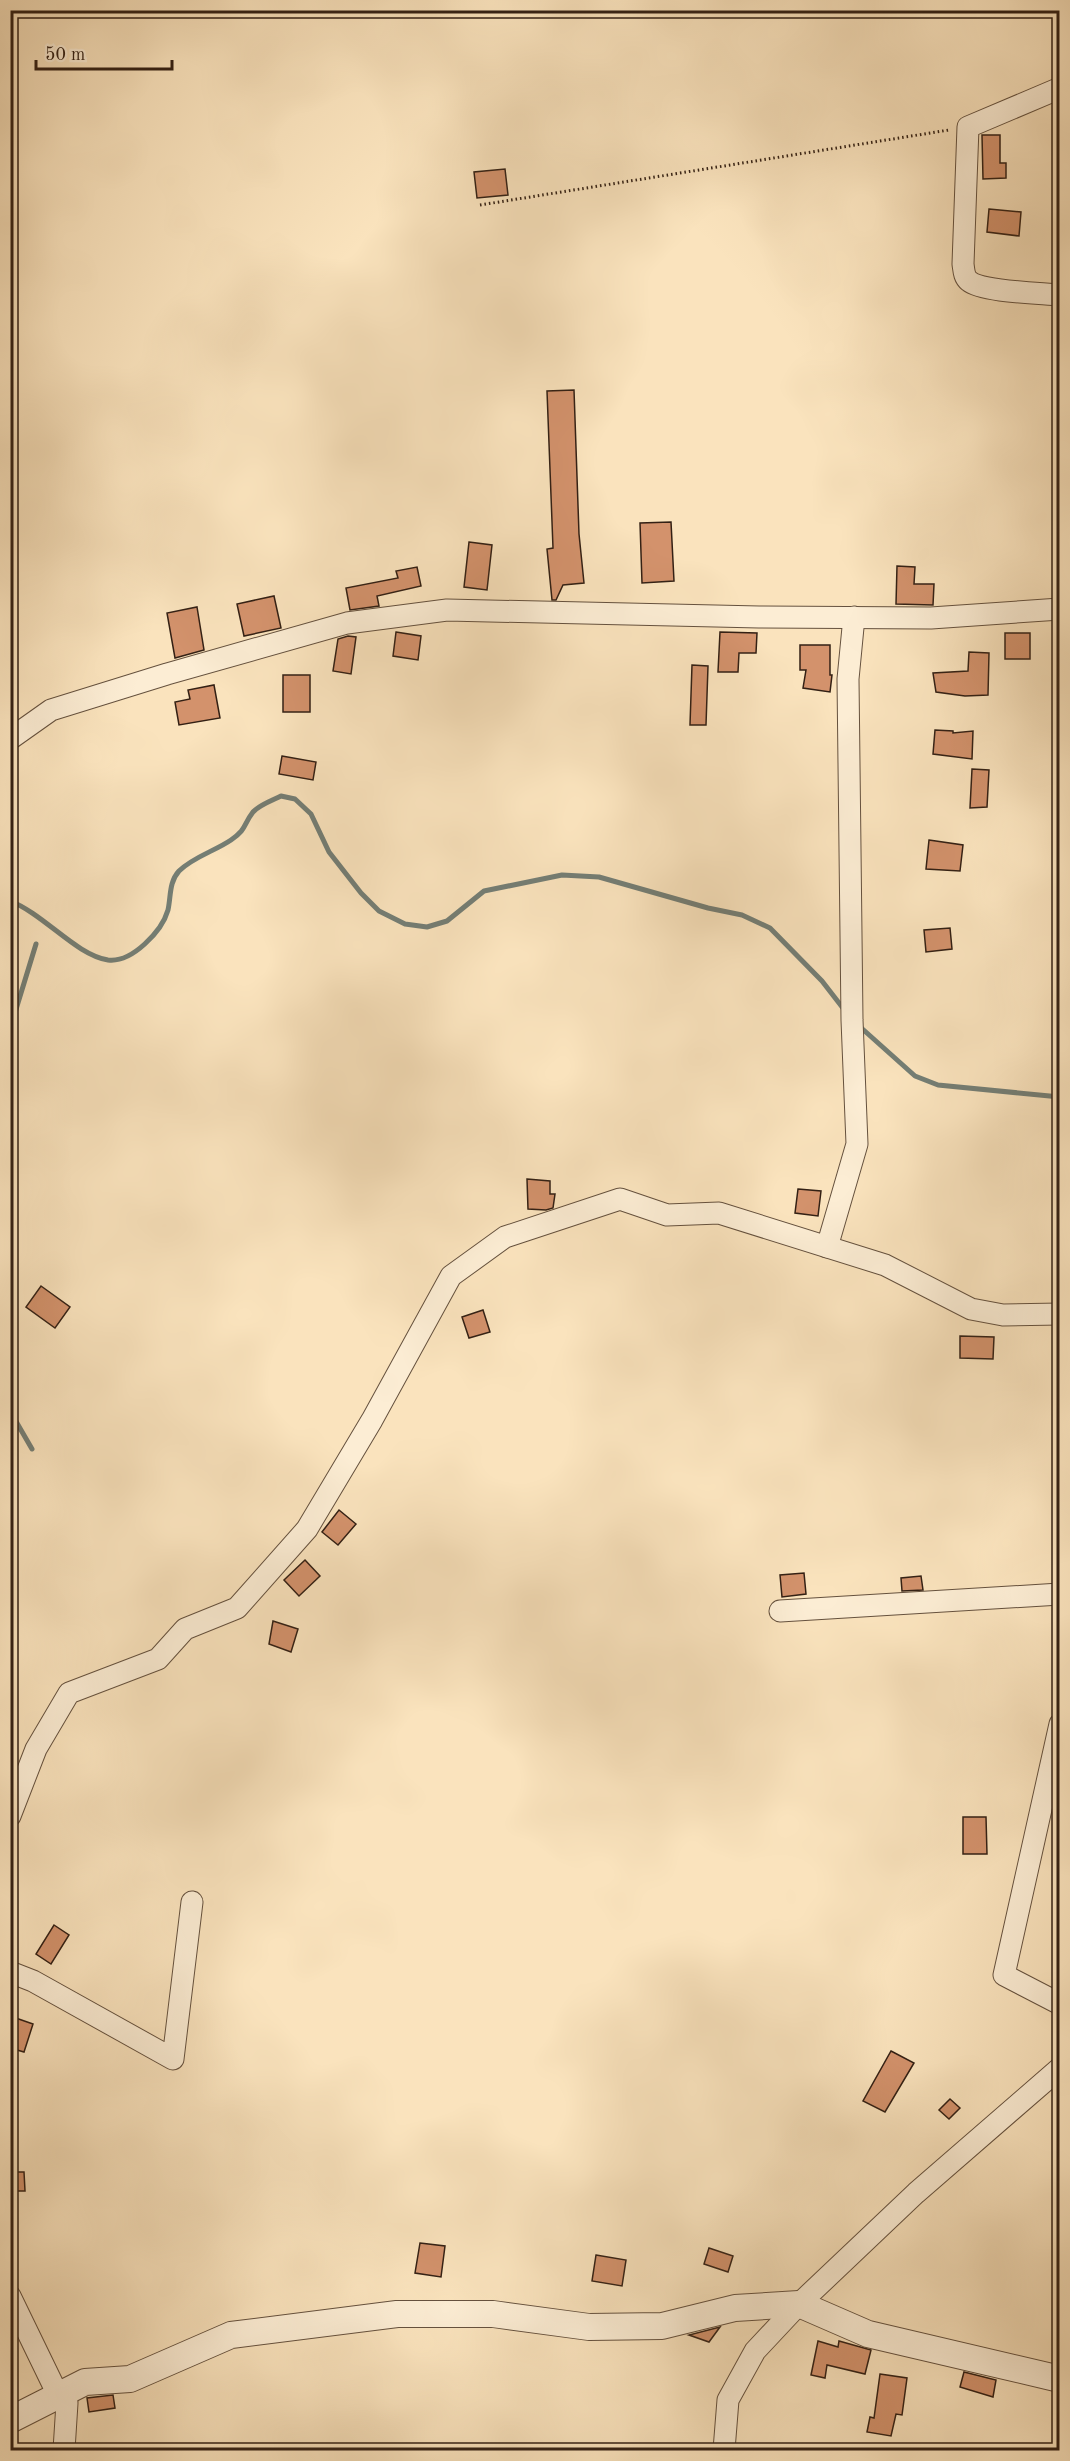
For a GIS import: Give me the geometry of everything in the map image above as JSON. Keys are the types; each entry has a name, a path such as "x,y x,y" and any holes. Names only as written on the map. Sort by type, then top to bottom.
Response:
{"street":[{"path":"1059,88 968,127 963,264 964,276 983,287 1059,295"},
{"path":"10,739 51,710 166,674 347,623 447,610 931,618 1059,609"},
{"path":"827,1247 857,1144 852,1020 848,691 854,617"},
{"path":"10,1816 36,1749 69,1693 158,1659 185,1629 237,1608 307,1529 372,1420 451,1276 505,1237 620,1199 667,1215 719,1213 885,1265 971,1309 1003,1315 1059,1314"},
{"path":"780,1611 1059,1594"},
{"path":"1059,1724 1004,1976 1059,2004"},
{"path":"10,1972 33,1982 173,2059 192,1902"},
{"path":"724,2451 728,2400 755,2351 799,2304 916,2193 1059,2068"},
{"path":"10,2296 58,2395 67,2403 64,2451"},
{"path":"10,2420 85,2382 130,2379 231,2335 397,2314 493,2314 589,2327 662,2326 735,2308 799,2304 868,2334 1059,2379"}],"path":[{"path":"480,205 968,127"}],"building":[{"path":"982,135 1000,135 1000,163 1006,163 1006,178 983,179"},
{"path":"505,169 508,195 477,198 474,172"},
{"path":"989,209 1021,212 1019,236 987,232"},
{"path":"574,390 579,534 584,583 563,585 556,600 552,600 547,549 553,548 547,391"},
{"path":"671,522 674,581 642,583 640,523"},
{"path":"469,542 492,545 487,590 464,587"},
{"path":"897,566 915,567 914,584 934,584 933,605 896,604"},
{"path":"417,567 421,586 377,596 379,606 350,610 346,588 398,578 396,571"},
{"path":"274,596 281,628 244,636 237,604"},
{"path":"197,607 204,650 175,658 167,613"},
{"path":"396,632 421,636 418,660 393,656"},
{"path":"720,632 757,633 756,653 739,653 738,672 718,672"},
{"path":"1005,633 1030,633 1030,659 1005,659"},
{"path":"348,636 356,637 351,674 333,671 338,639"},
{"path":"800,645 830,645 830,675 832,675 830,692 803,688 806,670 800,670"},
{"path":"969,652 989,653 988,695 965,696 936,692 933,673 968,671"},
{"path":"692,665 708,666 706,725 690,725"},
{"path":"283,675 310,675 310,712 283,712"},
{"path":"214,685 220,718 179,725 175,702 190,699 188,690"},
{"path":"935,730 953,731 953,733 973,731 972,759 933,754"},
{"path":"282,756 316,762 313,780 279,774"},
{"path":"972,769 989,770 987,807 970,808"},
{"path":"929,840 963,845 960,871 926,869"},
{"path":"950,928 952,949 926,952 924,930"},
{"path":"527,1179 550,1181 550,1194 555,1194 553,1208 528,1209"},
{"path":"798,1189 821,1191 818,1216 795,1213"},
{"path":"41,1286 70,1307 55,1328 26,1307"},
{"path":"483,1310 490,1332 469,1338 462,1317"},
{"path":"960,1336 994,1337 993,1359 960,1358"},
{"path":"339,1510 356,1524 338,1545 322,1532"},
{"path":"305,1560 320,1576 299,1596 284,1580"},
{"path":"804,1573 806,1594 782,1597 780,1575"},
{"path":"921,1576 923,1590 902,1591 901,1578"},
{"path":"273,1621 298,1629 291,1652 269,1644"},
{"path":"963,1817 986,1817 987,1854 963,1854"},
{"path":"54,1925 69,1935 51,1964 36,1954"},
{"path":"10,2016 33,2024 24,2052 10,2048"},
{"path":"891,2051 914,2063 885,2112 863,2101"},
{"path":"950,2099 960,2108 949,2119 939,2110"},
{"path":"10,2172 24,2172 25,2191 10,2191"},
{"path":"420,2243 445,2246 441,2277 415,2273"},
{"path":"709,2248 733,2256 728,2272 704,2264"},
{"path":"596,2255 626,2260 622,2286 592,2281"},
{"path":"720,2327 709,2342 689,2335"},
{"path":"818,2341 838,2347 839,2341 871,2350 865,2374 827,2365 825,2378 811,2375"},
{"path":"964,2372 996,2380 993,2397 960,2387"},
{"path":"880,2374 907,2378 902,2415 896,2414 891,2436 867,2432 870,2417 874,2418"},
{"path":"113,2395 115,2408 89,2412 87,2398"}],"waterway":[{"path":"10,901 35,915 84,951 96,957 117,960 136,951 153,936 165,918 172,884 179,871 231,840 242,830 256,809 281,796 295,799 311,814 329,852 361,893 379,911 405,924 427,927 447,921 484,891 562,875 599,877 708,908 742,915 770,928 822,981 846,1012"},
{"path":"10,1029 36,944"},
{"path":"858,1025 915,1076 938,1085 1060,1097"},
{"path":"10,1411 32,1449"}]}
